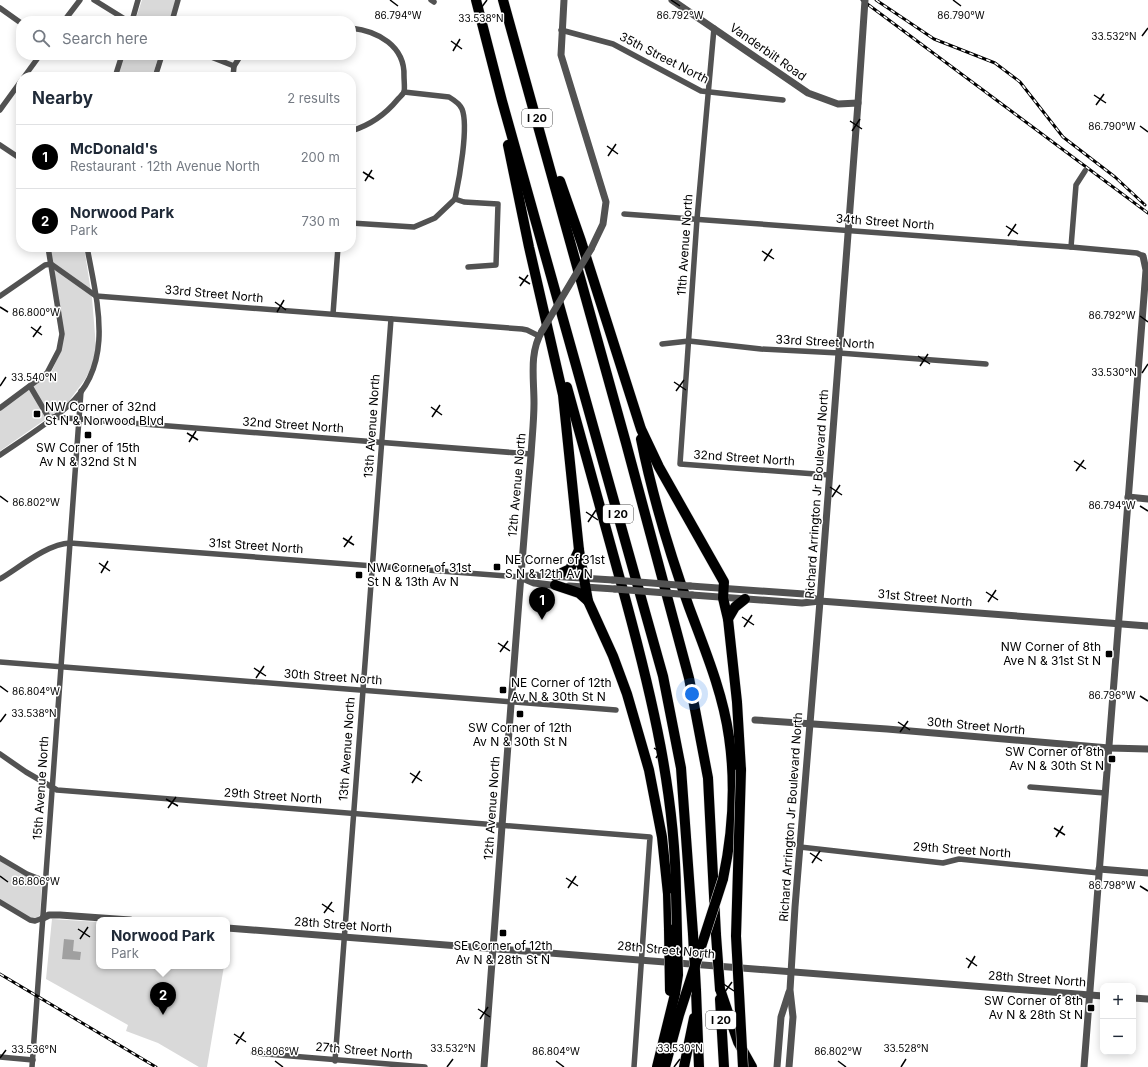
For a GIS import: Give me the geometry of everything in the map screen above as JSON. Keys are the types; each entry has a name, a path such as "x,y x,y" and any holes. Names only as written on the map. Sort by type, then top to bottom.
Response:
{"highway":[{"name":"I 20","path":"476,0 502,101 663,676 681,768 693,934 699,1064"},
{"name":"I 20","path":"503,0 532,100 689,678 708,778 724,1067"},
{"path":"532,100 581,241 648,446 724,582 723,598 728,618 739,720 741,770 736,936 743,1067"},
{"path":"502,101 508,144 563,394 579,550 588,601 627,694 647,764 662,837 668,901 671,1067"},
{"path":"532,258 651,696 666,773 676,865 678,975 675,994 657,1067"},
{"path":"636,413 648,474 679,576 720,694 729,736 733,785 728,852 723,879 665,1067"},
{"path":"579,550 570,569 555,581 588,601"},
{"path":"728,618 735,607 745,599"},
{"path":"720,989 738,1042 752,1067"},
{"path":"685,1064 691,1027 697,1008"}],"street":[{"path":"68,16 80,0"},
{"path":"94,0 120,16"},
{"path":"133,16 138,0"},
{"path":"173,16 178,0"},
{"name":"12th Avenue North","path":"484,1067 520,577 531,454 534,410 533,359 541,334 591,249 605,219 606,202 564,70 561,55 561,30 564,0"},
{"name":"Vanderbilt Road","path":"672,0 808,93 838,104 858,103"},
{"name":"Richard Arrington Jr Boulevard North","path":"789,1067 793,1017 790,990 791,971 866,0"},
{"path":"0,8 16,19"},
{"name":"11th Avenue North","path":"680,464 697,219 714,28"},
{"path":"356,29 382,36 396,48 404,63 404,92 388,111 378,120 356,129"},
{"name":"35th Street North","path":"561,30 612,44 701,92 783,100"},
{"path":"28,72 36,60"},
{"path":"117,72 120,60"},
{"path":"157,72 160,60"},
{"path":"219,60 234,66"},
{"path":"233,72 234,66 238,60"},
{"path":"0,110 16,88"},
{"path":"356,224 414,227 436,218 455,199 463,144 464,120 462,109 455,100 449,97 404,92"},
{"path":"0,145 16,156"},
{"path":"1070,247 1076,185 1085,171"},
{"path":"455,199 464,202 498,204 496,265 468,267"},
{"name":"34th Street North","path":"624,214 1070,247 1137,253 1143,256"},
{"path":"0,408 47,373 59,350 62,334 49,252"},
{"path":"0,456 67,407 87,382 98,356 100,330 96,296 88,252"},
{"path":"332,314 338,252"},
{"path":"1084,1067 1146,270 1143,256"},
{"path":"0,296 45,265 51,264 96,296"},
{"name":"33rd Street North","path":"96,296 522,329 541,334"},
{"name":"13th Avenue North","path":"335,1061 391,319"},
{"name":"33rd Street North","path":"662,344 689,341 761,349 986,364"},
{"path":"30,386 51,418"},
{"name":"15th Avenue North","path":"32,1067 81,391"},
{"name":"32nd Street North","path":"51,418 531,454"},
{"name":"32nd Street North","path":"680,464 829,475"},
{"path":"1128,497 1148,499"},
{"name":"31st Street North","path":"0,579 49,549 61,544 70,543 520,577 534,583 555,581 585,583 615,589 723,598 802,603 820,601 1148,626"},
{"name":"31st Street North","path":"585,583 612,580 724,587 804,594 820,601"},
{"name":"30th Street North","path":"0,662 616,710"},
{"name":"30th Street North","path":"755,720 1109,748 1148,749"},
{"name":"29th Street North","path":"0,754 58,790 502,824 650,837 642,959"},
{"path":"1030,787 1105,793"},
{"name":"29th Street North","path":"800,847 943,863 959,860 1099,871"},
{"path":"0,858 27,874 45,881"},
{"path":"1099,871 1148,873"},
{"path":"0,902 30,920 35,921 50,915 96,918"},
{"name":"28th Street North","path":"230,928 1100,996"},
{"path":"634,1067 642,959"},
{"name":"Richard Arrington Jr Boulevard North","path":"777,1067 781,1017 790,990"},
{"path":"1136,998 1148,999"},
{"name":"27th Street North","path":"253,1053 335,1061 425,1067"},
{"path":"0,1057 32,1060"}],"shaded area":[{"path":"142,0 176,0 171,16 137,16"},
{"path":"122,60 157,60 154,72 119,72"},
{"path":"50,252 85,252 92,298 96,347 93,363 86,378 66,405 0,451 0,410 51,373 61,350"},
{"path":"0,860 42,883 40,915 35,921 0,902"},
{"path":"52,919 96,922 96,969 223,969 207,1067 199,1067 158,1043 126,1031 128,1025 46,979"},
{"path":"64,939 74,940 73,951 81,952 80,960 62,959"}],"railway":[{"path":"862,0 1148,213"},
{"path":"876,0 934,39 995,63 1020,82 1063,137 1115,177 1145,205"},
{"path":"0,974 156,1067"}],"place":[{"name":"NW Corner of 32nd St N & Norwood Blvd","path":"37,414"},
{"name":"SW Corner of 15th Av N & 32nd St N","path":"88,435"},
{"name":"NE Corner of 31st S N & 12th Av N","path":"497,567"},
{"name":"NW Corner of 31st St N & 13th Av N","path":"359,575"},
{"name":"McDonald's","path":"542,620"},
{"name":"NW Corner of 8th Ave N & 31st St N","path":"1109,654"},
{"name":"NE Corner of 12th Av N & 30th St N","path":"503,690"},
{"name":"SW Corner of 12th Av N & 30th St N","path":"520,714"},
{"name":"SW Corner of 8th Av N & 30th St N","path":"1112,759"},
{"name":"SE Corner of 12th Av N & 28th St N","path":"503,933"},
{"name":"SW Corner of 8th Av N & 28th St N","path":"1091,1008"},
{"name":"Norwood Park","path":"163,1015"}]}
